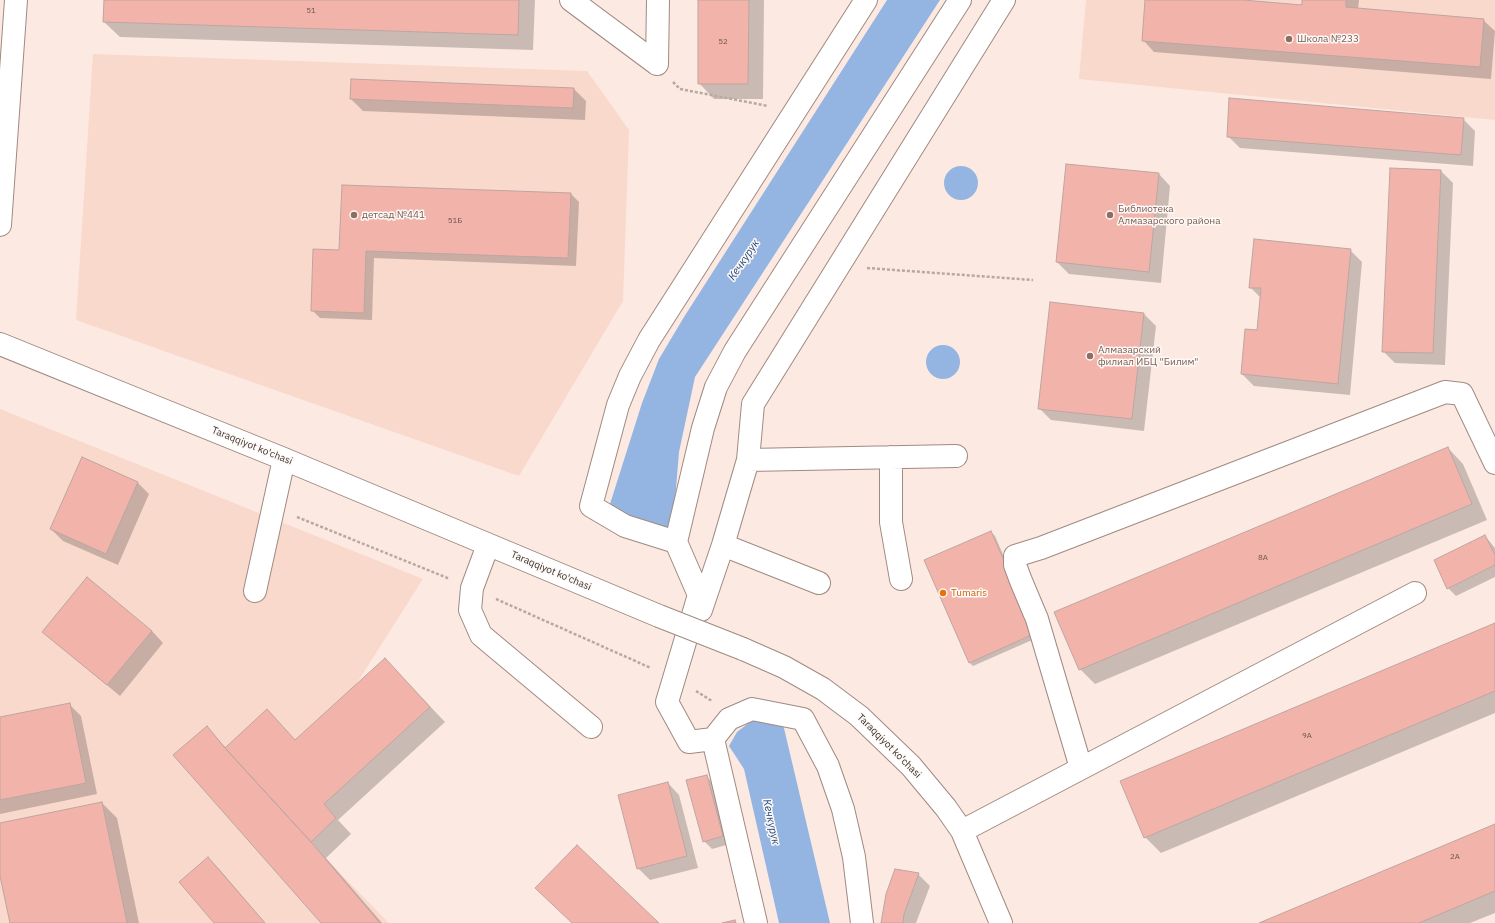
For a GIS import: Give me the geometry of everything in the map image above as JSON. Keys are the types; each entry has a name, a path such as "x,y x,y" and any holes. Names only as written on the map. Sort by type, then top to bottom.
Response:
{"street":[{"path":"0,225 16,0"},
{"path":"571,0 657,64"},
{"path":"657,64 658,0"},
{"path":"676,542 625,526 592,506 618,405 630,376 649,340 793,111 866,0"},
{"path":"862,923 854,857 843,808 828,766 803,719 752,709 729,719 713,739 689,742 667,702 699,596 676,542 703,428 719,381 735,351 960,0"},
{"path":"694,629 723,545 748,460 753,404 1004,0"},
{"name":"Taraqqiyot ko'chasi","path":"0,344 284,459 659,616 743,649 784,668 823,689 858,716 910,766 946,808 962,831 1001,923"},
{"path":"1081,768 1037,619 1015,564 1015,556 1041,548 1445,392 1462,394 1495,463"},
{"path":"748,460 956,456"},
{"path":"891,457 891,522 901,579"},
{"path":"255,591 272,507 284,459"},
{"path":"488,545 472,588 470,610 481,635 591,727"},
{"path":"723,545 819,583"},
{"path":"962,831 1415,593"},
{"path":"713,739 756,923"}],"path":[{"path":"657,64 680,89 793,111"},
{"path":"839,266 1033,280"},
{"path":"272,507 472,588 674,678 737,716"}],"shaded area":[{"name":"Школа №233","path":"1086,0 1495,0 1495,120 1079,79"},
{"name":"детсад №441","path":"93,54 587,71 629,130 623,301 519,476 76,320"},
{"path":"0,409 423,579 277,809 389,923 0,923"}],"water":[{"name":"Кечкурук","path":"887,0 940,0 695,377 679,452 673,525 652,536 610,504 642,403 659,359 684,317"},
{"path":"958,166 964,166 968,167 975,173 978,183 977,190 971,197 964,200 958,200 954,199 947,193 944,186 944,180 945,176 951,169"},
{"path":"940,345 946,345 950,346 957,352 960,362 959,369 953,376 946,379 940,379 936,378 929,372 926,365 926,359 927,355 933,348"},
{"name":"Кечкурук","path":"762,717 783,724 830,923 779,923 744,769 729,746 737,732 750,722"}],"building":[{"path":"104,0 519,0 518,35 103,22"},
{"path":"698,0 749,0 748,84 698,84"},
{"path":"1145,0 1243,0 1302,5 1302,0 1346,0 1346,7 1484,19 1480,67 1142,41"},
{"path":"351,79 574,88 573,108 350,99"},
{"path":"1229,98 1464,118 1461,155 1227,137"},
{"path":"1066,164 1159,173 1149,272 1056,262"},
{"path":"1390,168 1441,170 1433,353 1382,352"},
{"path":"342,185 571,193 568,258 366,251 364,313 311,311 313,249 339,250"},
{"path":"1254,239 1351,249 1338,384 1241,374 1245,329 1257,330 1261,288 1249,288"},
{"path":"1050,302 1144,313 1132,419 1038,409"},
{"path":"1448,447 1472,504 1079,670 1054,612"},
{"path":"82,457 138,482 106,554 50,529"},
{"path":"991,531 1036,633 969,663 924,560"},
{"path":"1485,535 1495,555 1495,565 1447,589 1434,560"},
{"path":"87,577 152,631 107,685 42,632"},
{"path":"1495,623 1495,691 1144,838 1120,781"},
{"path":"385,658 430,707 324,804 336,818 311,842 225,748 267,709 295,740"},
{"path":"70,703 86,783 0,800 0,717"},
{"path":"207,726 225,748 311,842 380,923 321,923 173,755"},
{"path":"707,775 723,836 703,842 686,780"},
{"path":"668,782 687,856 637,869 618,795"},
{"path":"102,802 127,923 10,923 0,876 0,823"},
{"path":"1495,824 1495,891 1419,923 1259,923"},
{"path":"577,845 659,923 572,923 535,888"},
{"path":"208,857 265,923 214,923 179,882"},
{"path":"895,869 919,873 904,914 903,923 881,923 886,894"},
{"path":"735,920 736,923 722,923"}],"place":[{"name":"Школа №233","path":"1289,39"},
{"name":"детсад №441","path":"354,215"},
{"name":"Библиотека Алмазарского района","path":"1110,215"},
{"name":"Алмазарский филиал ИБЦ \"Билим\"","path":"1090,356"},
{"name":"Tumaris","path":"943,593"}]}
